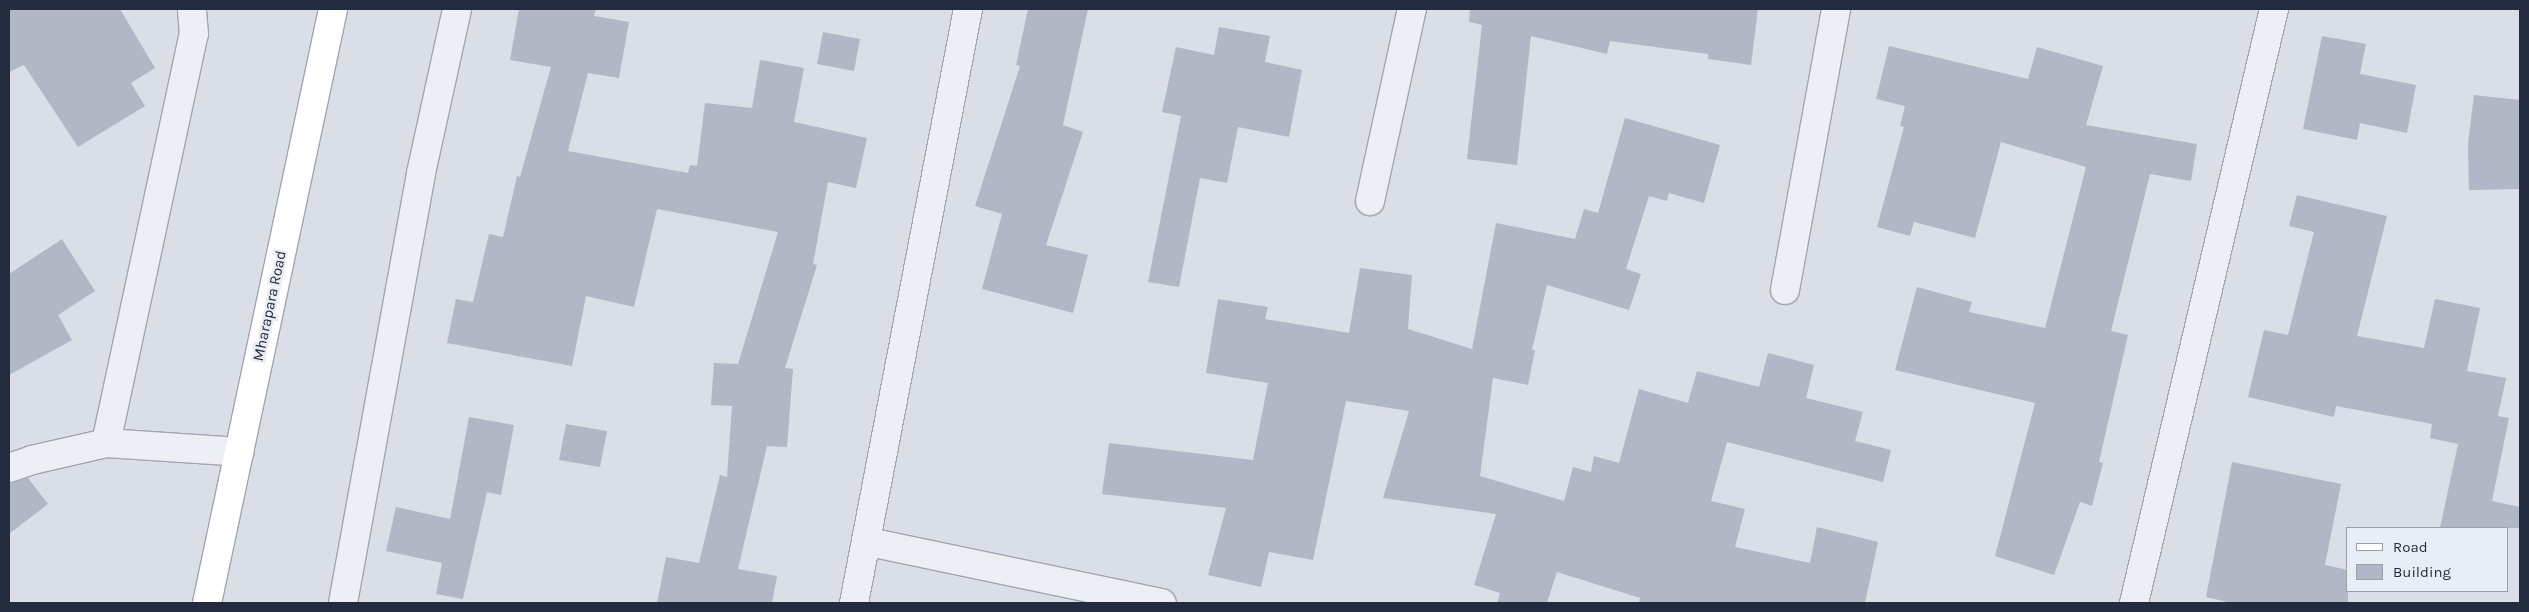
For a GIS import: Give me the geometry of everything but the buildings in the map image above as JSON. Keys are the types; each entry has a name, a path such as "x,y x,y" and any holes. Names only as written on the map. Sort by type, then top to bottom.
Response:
{"main road":[{"name":"Mharapara Road","path":"207,603 333,9"}],"street":[{"path":"106,443 194,34 192,9"},
{"path":"343,603 421,173 457,9"},
{"path":"854,603 869,542 968,9"},
{"path":"1370,201 1412,9"},
{"path":"1785,290 1836,9"},
{"path":"2134,603 2274,9"},
{"path":"9,468 32,460 106,443 240,452"},
{"path":"869,542 1162,603"}]}
